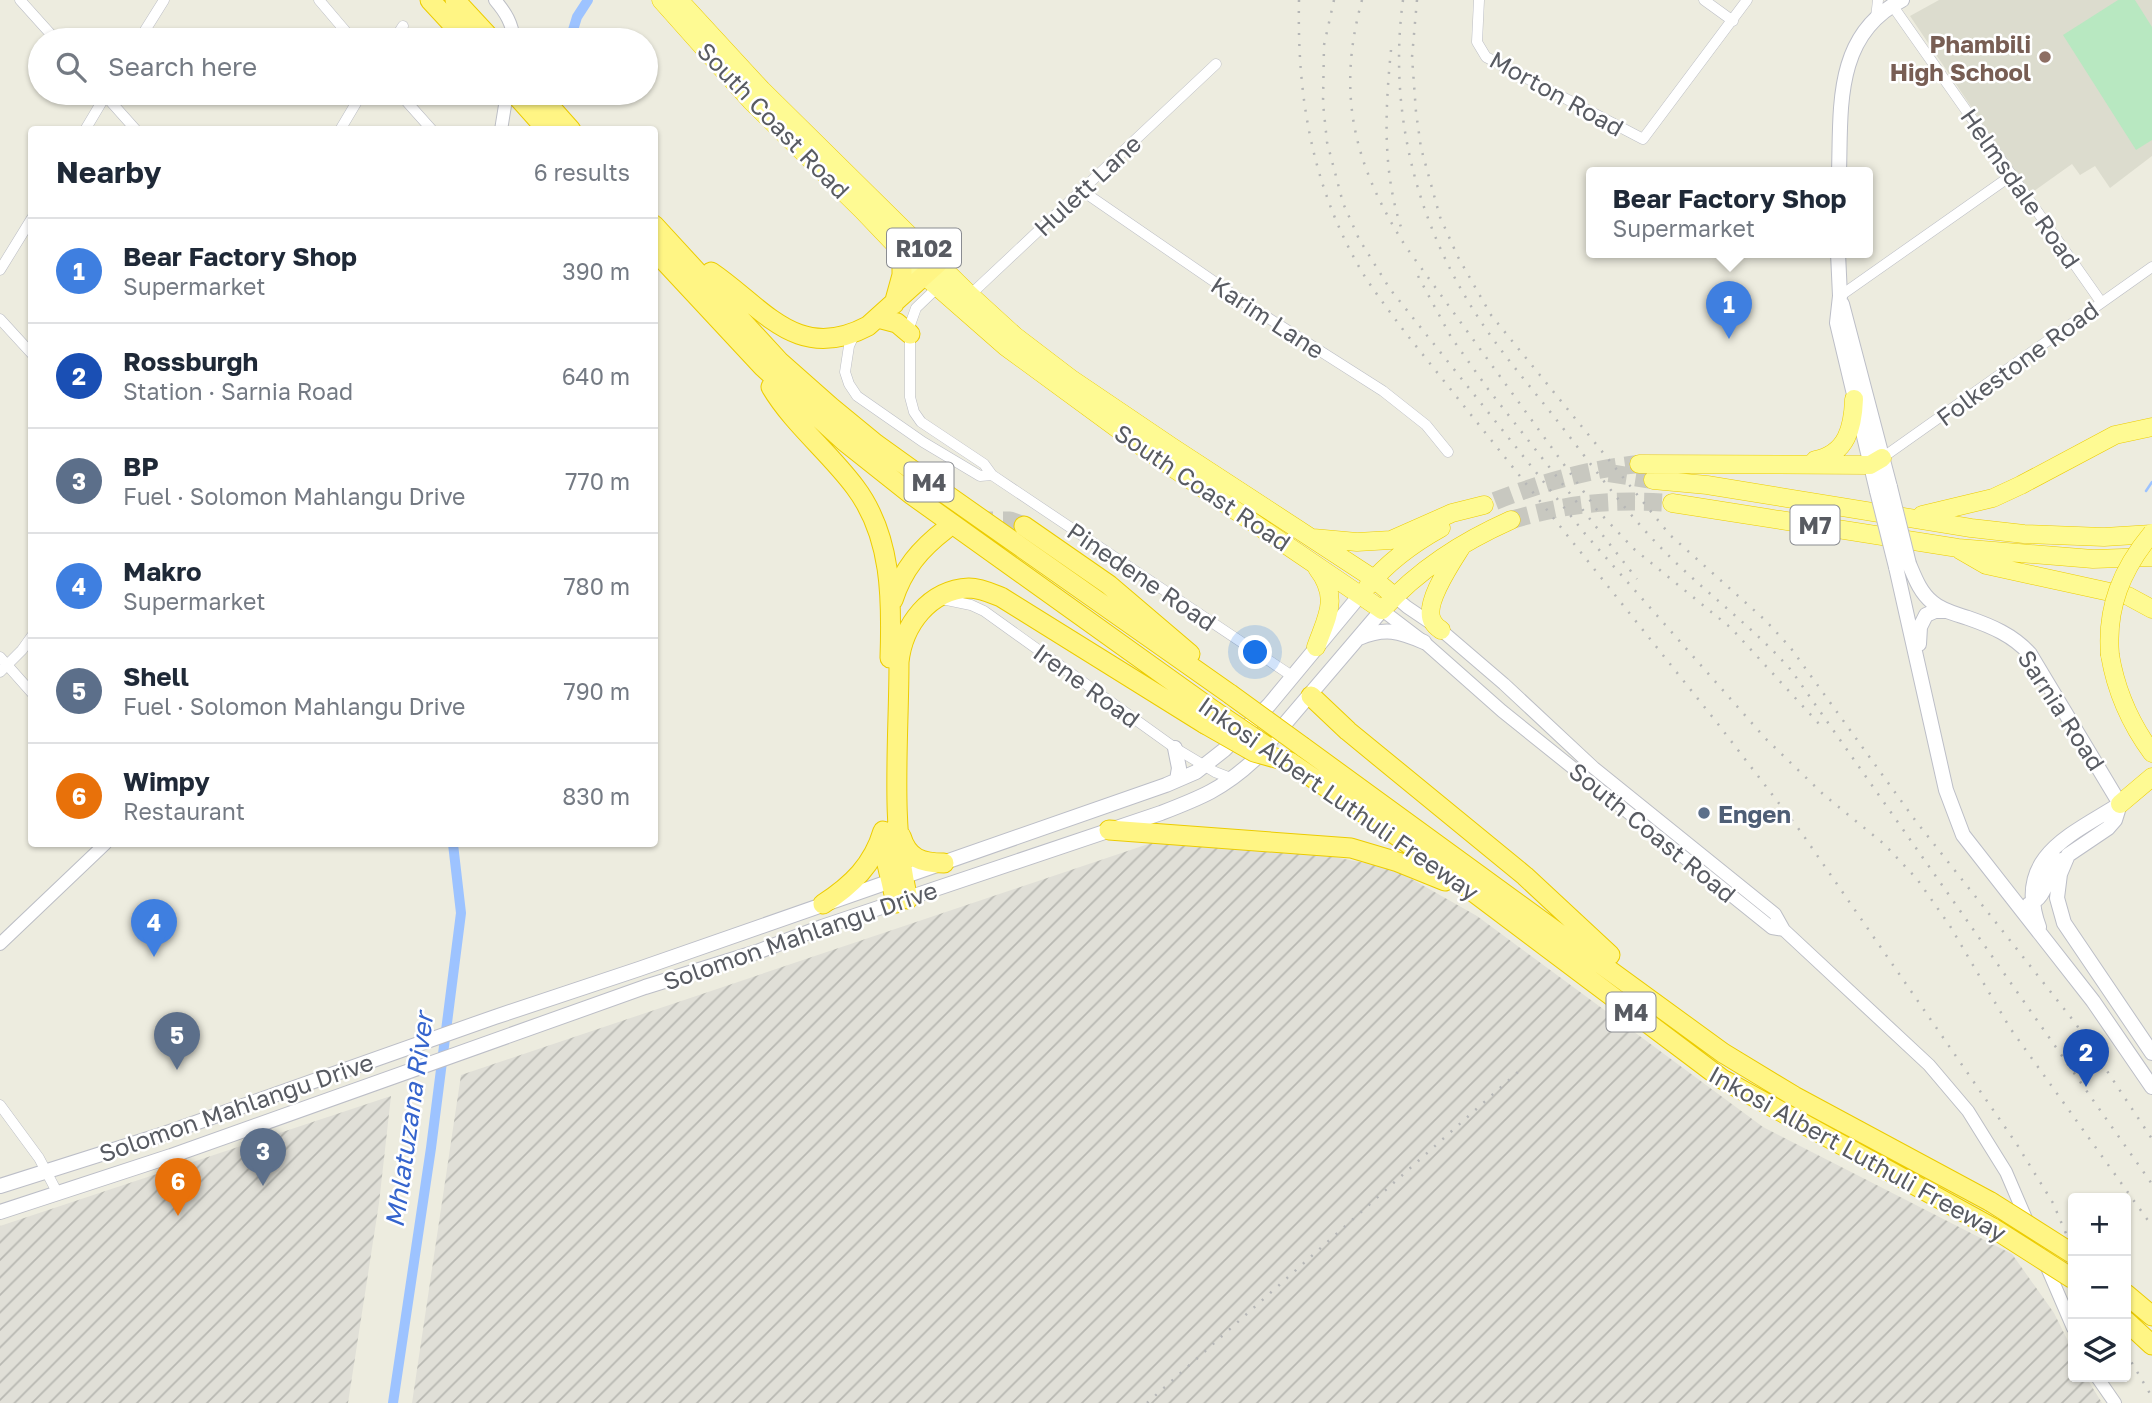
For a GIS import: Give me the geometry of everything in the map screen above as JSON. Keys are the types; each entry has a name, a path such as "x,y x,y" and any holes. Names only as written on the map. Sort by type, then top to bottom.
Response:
{"highway":[{"path":"430,0 467,28"},
{"path":"456,0 470,28"},
{"name":"South Coast Road","path":"661,0 762,90 850,186 938,275 1011,342 1304,556 1361,594 1388,603"},
{"name":"South Coast Road","path":"679,0 693,27"},
{"path":"525,105 543,126"},
{"path":"548,105 567,126"},
{"name":"South Coast Road","path":"868,204 902,250 938,275"},
{"path":"663,245 720,278 774,323 810,338 828,339 855,333 938,275"},
{"name":"Inkosi Albert Luthuli Freeway","path":"663,245 763,366 834,433 912,495 1210,717 1290,762 1478,895 1736,1088 1993,1228 2068,1276"},
{"name":"Inkosi Albert Luthuli Freeway","path":"663,245 779,360 876,444 1086,595 1208,678 1723,1053 1767,1081 1992,1202 2068,1251"},
{"path":"894,304 902,275 902,250"},
{"path":"878,318 897,323 910,334"},
{"path":"763,366 767,380 776,394 866,503 881,540 889,578 891,605 887,864 896,878"},
{"path":"1787,463 1819,460 1832,455 1848,436 1852,425 1854,399"},
{"path":"1915,517 1993,498 2115,435 2152,427"},
{"name":"South Coast Road","path":"1152,444 1310,537 1374,579 1388,603"},
{"path":"1639,464 1876,462"},
{"name":"M7","path":"1653,480 1707,485 1971,528 2024,534 2104,537 2152,533"},
{"name":"Solomon Mahlangu Drive","path":"1310,537 1357,542 1391,540 1452,513 1489,503 1410,547 1361,594"},
{"name":"M7","path":"1672,503 1958,548 2093,559 2152,557"},
{"name":"Solomon Mahlangu Drive","path":"1388,603 1443,555 1511,520"},
{"path":"1024,526 1109,586 1187,649 1208,678"},
{"path":"891,605 897,587 912,560 946,529"},
{"path":"2147,746 2117,687 2110,654 2109,630 2115,594 2129,564 2152,533"},
{"path":"1441,630 1432,622 1430,609 1441,581 1463,543"},
{"path":"1958,548 1986,565 2128,596 2152,609"},
{"path":"1304,556 1318,569 1330,589 1328,613 1315,647"},
{"path":"2084,587 2135,612 2152,624"},
{"path":"902,901 896,878 901,645 913,620 938,598 971,588 1001,597 1210,717"},
{"path":"1311,696 1348,731 1525,876 1676,1019"},
{"path":"2120,804 2152,777"},
{"path":"823,904 853,883 871,860 881,837 887,806"},
{"path":"898,828 903,842 915,859 944,863"},
{"path":"1109,830 1351,848 1398,862 1478,895"},
{"path":"2131,1298 2152,1316"},
{"path":"2131,1326 2152,1345"}],"main road":[{"path":"1839,167 1843,79 1857,43 1890,2"},
{"name":"Sarnia Road","path":"1838,258 1837,323 1854,399 1876,462"},
{"name":"Sarnia Road","path":"1839,296 1876,462 1903,565 1919,663 1952,811 1964,835 2092,1001 2152,1087"},
{"name":"Sarnia Road","path":"1903,565 1938,607 1996,629 2011,637 2030,654 2120,804"},
{"name":"Solomon Mahlangu Drive","path":"0,1186 161,1135 1177,780 1205,766 1269,705 1361,594"},
{"name":"Solomon Mahlangu Drive","path":"0,1212 171,1156 645,987 757,952 1213,792 1254,760 1388,603"},
{"path":"1919,663 1920,627 1924,618 1928,613 1948,611"},
{"path":"1359,638 1374,632 1394,631 1424,642"},
{"path":"1175,748 1179,768 1177,780"},
{"path":"2018,905 2033,904 2043,894 2052,870 2068,855 2108,828 2115,820 2120,804"},
{"path":"2042,936 2033,904 2035,875 2048,852 2120,804"},
{"path":"2068,855 2062,866 2057,889 2060,914 2152,1053"}],"street":[{"path":"20,0 45,28"},
{"path":"146,28 164,0"},
{"path":"319,0 344,28"},
{"path":"495,0 506,13 512,28"},
{"name":"Morton Road","path":"1479,0 1477,42 1481,51 1494,62 1643,139 1733,21"},
{"path":"1705,0 1733,21 1747,0"},
{"name":"Helmsdale Road","path":"1890,2 2101,302"},
{"name":"Hulett Lane","path":"964,300 1216,64"},
{"path":"87,126 99,105"},
{"path":"114,105 133,126"},
{"path":"342,126 355,105"},
{"path":"410,105 428,126"},
{"path":"502,126 505,105"},
{"path":"1839,296 2012,175"},
{"name":"Karim Lane","path":"1081,190 1251,307 1383,391 1426,425 1448,452"},
{"path":"0,270 28,224"},
{"name":"Folkestone Road","path":"1876,462 2152,267"},
{"path":"902,428 908,424 914,412 910,397 912,316 938,275"},
{"path":"0,318 28,350"},
{"name":"Pinedene Road","path":"855,333 846,359 845,372 857,396 902,428 980,476 992,475"},
{"name":"Pinedene Road","path":"914,412 931,430 984,464 992,475 1292,676"},
{"name":"Irene Road","path":"938,598 958,601 984,611 1175,748 1233,779"},
{"name":"South Coast Road","path":"1388,603 1407,607 1441,630 1552,730 1590,773 1724,890 1753,905"},
{"name":"South Coast Road","path":"1388,603 1424,642 1541,741 1590,773 1733,880 1772,928 1784,930 1929,1065 1968,1111 2006,1172 2069,1319"},
{"path":"28,640 2,665 28,689"},
{"path":"1541,741 1552,730"},
{"path":"0,944 102,847"},
{"path":"1724,890 1733,880"},
{"path":"0,1105 47,1170 57,1192"},
{"path":"2100,1382 2115,1403"}],"shaded area":[{"name":"Phambili High School","path":"1939,0 2152,0 2152,156 2110,188 2095,166 2080,175 2072,164 2030,194 1910,16"},
{"path":"1190,830 1392,868 1477,916 1763,1127 2012,1254 2054,1313 2068,1341 2068,1382 2089,1382 2102,1403 412,1403 461,1075"},
{"path":"391,1096 379,1203 348,1403 0,1403 0,1226"}],"green space":[{"path":"2118,0 2135,0 2152,27 2152,140 2136,150 2063,35"}],"waterway":[{"name":"Mhlatuzana River","path":"574,28 588,0"},
{"name":"Mhlatuzana River","path":"556,114 557,105"},
{"path":"2146,491 2152,482"},
{"name":"Mhlatuzana River","path":"393,1403 431,1148 461,913 453,847"}],"tunnel":[{"path":"1495,501 1566,478 1639,464"},
{"path":"1609,473 1653,480"},
{"path":"1511,520 1591,504 1672,503"},
{"path":"974,521 1010,521 1024,526"}],"railway":[{"path":"1299,0 1301,69 1310,136 1329,202 1363,274 1404,331 1801,832 2016,1143 2053,1203 2068,1238"},
{"path":"1334,0 1324,45 1323,103 1327,142 1343,203 1359,239 1390,289 1586,535 1765,738 1824,795 1884,844 1917,879 1950,926 2010,1028 2152,1226"},
{"path":"1362,0 1354,35 1351,67 1355,128 1362,158 1374,187 1406,247 1597,510 1634,549 1731,628 1821,726"},
{"path":"1403,0 1399,41 1400,82 1411,163 1437,241 1476,314 1505,356 1638,523 1682,569 1761,639 1791,670 2152,1184"},
{"path":"1417,0 1412,57 1421,148 1440,217 1458,257 1491,315 1670,535 1765,620 1790,647 1915,820 2076,1024 2152,1139"},
{"path":"1391,50 1387,96 1388,165 1403,233"},
{"path":"1418,276 1451,337 1488,389 1637,579"},
{"path":"1147,1403 1519,1071"},
{"path":"2131,1361 2152,1397"}],"place":[{"name":"Phambili High School","path":"2045,57"},
{"name":"Bear Factory Shop","path":"1729,339"},
{"name":"Engen","path":"1704,813"},
{"name":"Makro","path":"154,957"},
{"name":"Shell","path":"177,1070"},
{"name":"Rossburgh","path":"2086,1087"},
{"name":"BP","path":"263,1186"},
{"name":"Wimpy","path":"178,1216"}]}
